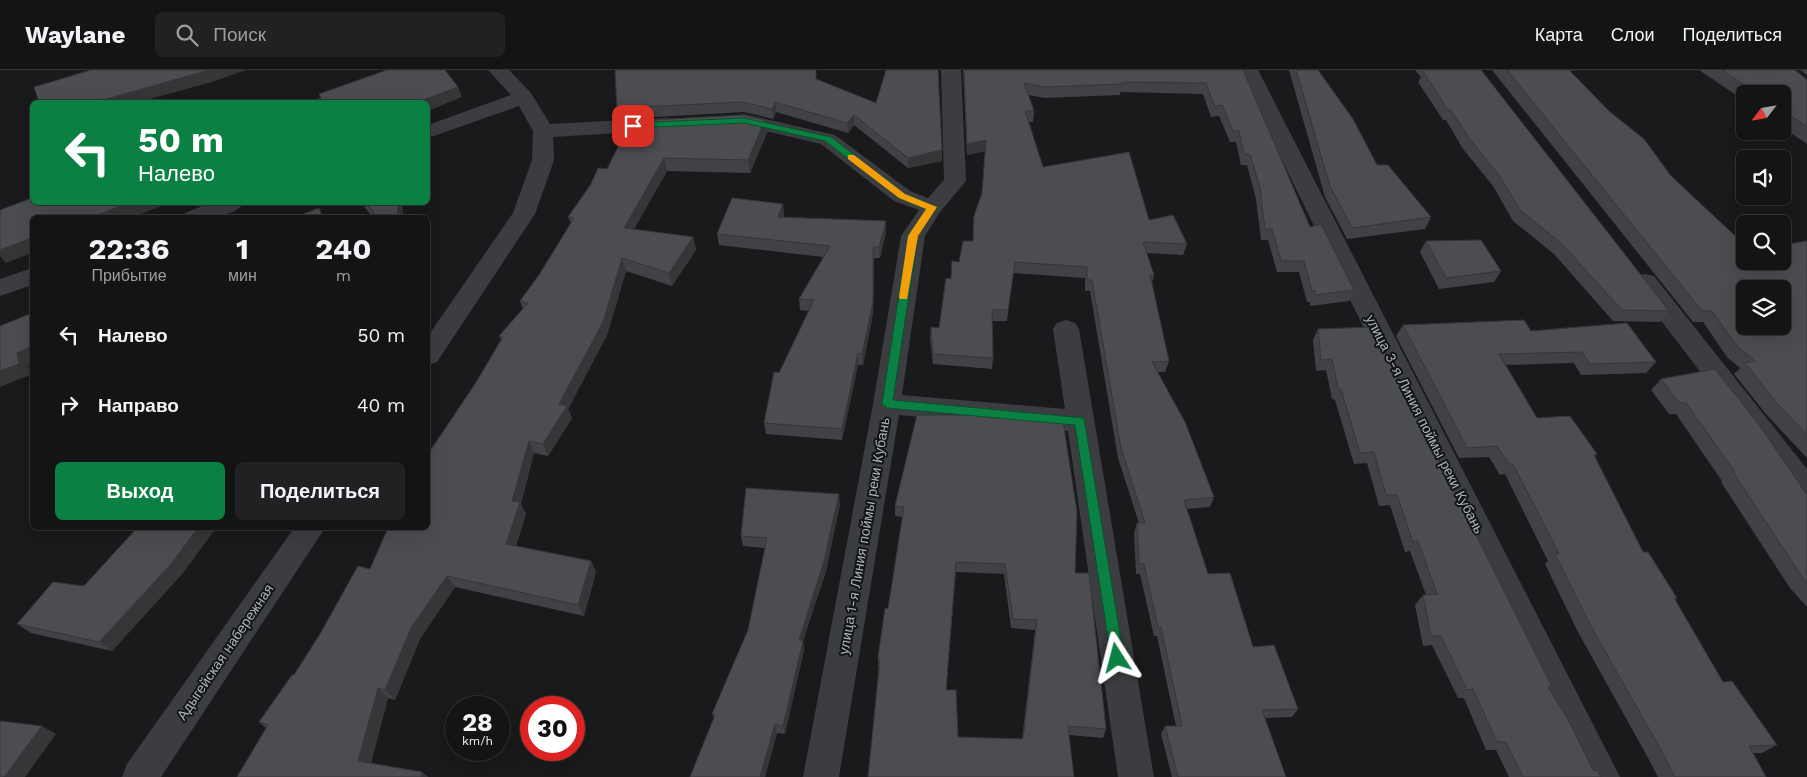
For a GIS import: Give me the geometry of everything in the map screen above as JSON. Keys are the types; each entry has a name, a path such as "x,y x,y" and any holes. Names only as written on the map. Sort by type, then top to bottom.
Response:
{"street":[{"path":"430,353 524,214 544,160 543,131 524,97 498,70"},
{"name":"улица 1-я Линия поймы реки Кубань","path":"820,777 887,404 913,236 932,207 954,181 951,70"},
{"name":"улица 3-я Линия поймы реки Кубань","path":"1248,70 1602,777"},
{"path":"430,131 524,97"},
{"path":"543,131 744,120 828,139 902,196 932,207"},
{"path":"201,215 226,205"},
{"path":"1632,264 1807,490"},
{"path":"0,288 30,277"},
{"path":"1066,329 1136,777"},
{"path":"887,404 1080,421"},
{"name":"Адыгейская набережная","path":"140,777 309,530"}],"building":[{"path":"91,70 209,70 104,100 38,100 34,87"},
{"path":"387,70 445,70 458,87 423,100 315,100 321,98 319,94"},
{"path":"615,70 816,70 816,79 876,103 886,70 938,70 942,150 908,158 854,115 847,123 775,102 772,109 742,102 617,108"},
{"path":"964,70 1243,70 1310,227 1321,224 1354,290 1315,295 1315,291 1312,291 1304,261 1281,261 1272,229 1265,229 1260,188 1250,154 1244,154 1239,131 1233,131 1222,105 1214,106 1206,83 1122,82 1122,84 1045,87 1024,83 1034,111 1025,111 1043,167 1129,152 1149,220 1173,215 1187,244 1143,242 1154,275 1150,275 1169,361 1152,362 1185,422 1214,497 1184,500 1208,574 1230,573 1253,647 1274,645 1298,709 1262,710 1286,777 1178,777 1165,726 1182,726 1161,627 1158,627 1144,564 1139,564 1137,523 1145,523 1121,448 1092,280 1087,280 1087,267 1015,262 1008,310 992,310 993,358 933,354 931,327 939,328 946,278 951,279 952,261 959,262 963,241 973,241 974,216 982,193 986,140 967,144"},
{"path":"1296,70 1318,70 1353,119 1377,165 1388,165 1431,217 1352,228 1330,186"},
{"path":"1481,70 1669,311 1622,310 1561,243 1520,210 1499,175 1469,138 1451,110 1448,110 1423,71"},
{"path":"1507,70 1569,70 1610,112 1644,139 1671,176 1736,237 1736,270 1791,270 1791,244 1807,241 1807,435 1777,403 1745,363 1755,361 1737,346 1712,311 1702,311"},
{"path":"1722,70 1795,70 1807,80 1807,127 1791,116 1791,85 1744,85"},
{"path":"742,115 765,120 748,160 664,158 624,228 693,237 669,273 622,258 603,322 559,404 567,406 543,444 529,441 512,501 520,502 506,544 591,561 578,605 447,576 411,628 385,690 378,688 358,761 422,772 421,777 237,777 268,725 259,722 292,675 294,675 320,634 358,566 370,569 387,530 430,530 430,451 475,384 503,337 499,336 528,303 520,301 539,275 574,218 568,217 591,184 598,168 607,169 631,121"},
{"path":"732,198 783,204 778,217 886,221 879,247 873,247 873,302 862,354 858,353 842,429 764,423 774,372 779,373 814,300 799,299 830,246 717,234"},
{"path":"30,199 30,205 123,205 98,215 30,215 30,239 0,250 0,210"},
{"path":"367,205 397,205 398,215 376,215"},
{"path":"319,208 322,215 301,215"},
{"path":"1481,240 1501,271 1446,278 1426,241"},
{"path":"30,314 30,347 17,353 19,364 0,371 0,326"},
{"path":"1524,320 1531,331 1627,323 1656,362 1590,364 1582,352 1499,354 1537,418 1570,416 1597,454 1594,455 1643,552 1648,552 1677,598 1674,598 1723,682 1732,681 1777,745 1749,746 1766,777 1675,777 1589,623 1555,554 1559,554 1513,464 1509,464 1497,446 1467,448 1403,325"},
{"path":"1372,327 1552,687 1548,687 1570,723 1593,770 1598,771 1601,777 1523,777 1506,742 1497,742 1473,689 1467,690 1441,636 1431,636 1423,595 1437,594 1418,541 1413,542 1397,495 1386,495 1374,452 1360,453 1341,389 1338,388 1332,359 1321,360 1318,329"},
{"path":"1715,369 1760,426 1807,495 1807,582 1733,472 1735,472 1686,403 1679,403 1661,379"},
{"path":"917,415 996,415 1063,421 1077,512 1075,573 1089,573 1106,729 1068,726 1074,777 868,777 880,659 878,658 885,608 888,609 904,507 895,506","holes":["956,562 1005,564 1013,619 1037,620 1023,739 958,737 956,690 946,690"]},
{"path":"746,488 839,494 824,561 799,640 803,641 783,726 775,724 760,777 690,777 715,715 712,714 748,630 767,538 741,536"},
{"path":"135,530 196,530 171,564 99,642 17,624 53,582 84,586"},
{"path":"0,721 42,726 4,777 0,777"}],"slow traffic":[{"path":"851,157 902,196 932,207 913,236 904,297"}],"route":[{"path":"633,126 744,120 828,139 902,196 932,207 913,236 887,404 1080,421 1117,658"}]}
